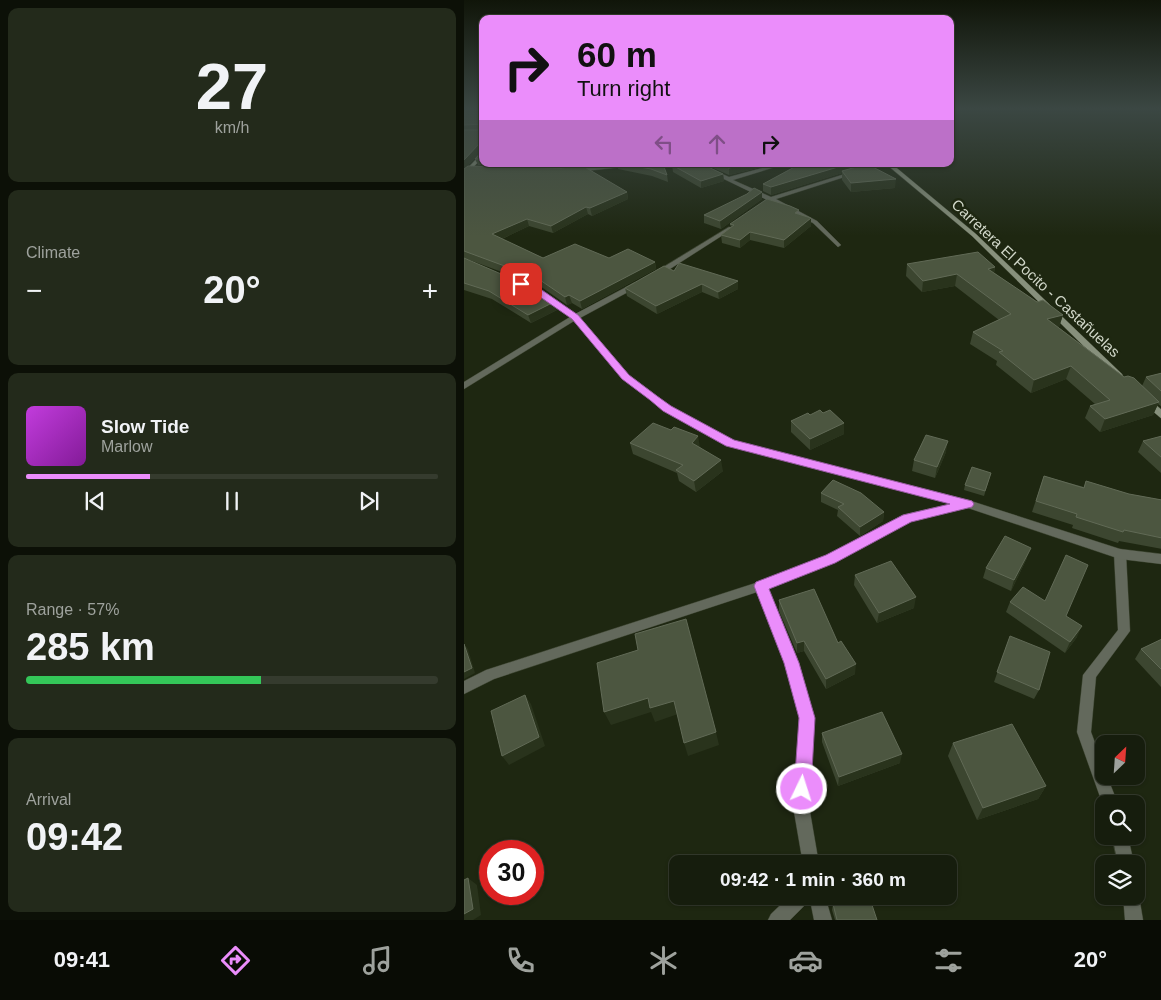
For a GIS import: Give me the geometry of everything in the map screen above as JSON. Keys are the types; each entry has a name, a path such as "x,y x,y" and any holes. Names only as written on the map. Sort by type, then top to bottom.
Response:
{"main road":[{"path":"464,175 479,159"},
{"name":"Carretera El Pocito - Castañuelas","path":"893,167 974,235 1127,383"},
{"path":"1140,396 1161,416"}],"street":[{"path":"571,170 602,167"},
{"path":"703,167 815,222 838,245"},
{"path":"729,179 771,167"},
{"path":"748,216 771,199 872,167"},
{"path":"470,169 479,169"},
{"path":"652,276 741,221"},
{"path":"464,386 575,317 620,296 644,281"},
{"path":"536,290 575,317 626,377 667,408 730,443 968,504 1120,554 1161,559"},
{"path":"464,688 500,671 761,586 830,559 908,518 968,504"},
{"path":"1107,795 1084,732 1090,676 1124,631 1120,554"},
{"path":"761,586 792,663 807,718 801,806 809,855"},
{"path":"776,920 793,905"},
{"path":"819,905 823,920"},
{"path":"1132,905 1134,920"}],"building":[{"path":"464,151 472,151 464,160"},
{"path":"468,166 585,167 627,192 590,208 586,207 551,226 527,219 492,234 543,258 575,244 609,258 628,249 655,262 580,301 569,295 565,297 537,278 464,251 464,169"},
{"path":"640,167 664,167 667,175"},
{"path":"676,167 708,167 723,174 701,181"},
{"path":"794,167 838,167 771,187 763,184"},
{"path":"856,167 873,167 896,179 851,183 842,171"},
{"path":"754,188 762,192 720,221 704,215 747,194"},
{"path":"767,199 790,206 799,210 795,213 811,218 784,240 750,232 740,240 721,235 734,225 730,224"},
{"path":"978,252 995,267 988,269 1037,302 1043,300 1063,315 1047,319 1124,377 1134,378 1159,402 1105,419 1090,406 1110,400 1071,366 1034,380 999,352 1003,351 973,332 1011,314 957,274 923,281 907,264"},
{"path":"464,258 529,286 554,302 528,315 489,291 464,283"},
{"path":"679,263 738,281 718,292 702,284 656,306 625,288 664,266 674,271"},
{"path":"1162,373 1162,392 1146,377"},
{"path":"820,410 823,413 830,410 844,423 810,439 791,421 808,413 810,415"},
{"path":"653,423 671,430 674,427 698,436 692,443 721,460 694,481 676,470 683,465 630,443"},
{"path":"926,435 948,441 937,467 914,460"},
{"path":"1162,436 1162,458 1143,441"},
{"path":"972,467 991,473 985,491 965,485"},
{"path":"1044,476 1084,488 1086,481 1129,494 1162,500 1162,538 1124,530 1123,532 1076,517 1077,514 1036,501"},
{"path":"833,480 861,493 884,512 860,527 838,507 844,504 821,493"},
{"path":"1005,536 1031,548 1014,580 986,568"},
{"path":"1066,555 1088,565 1066,616 1082,626 1070,642 1010,602 1023,587 1045,601"},
{"path":"891,561 916,597 879,613 855,575"},
{"path":"814,589 838,643 841,641 856,664 826,679 804,641 797,643 779,600"},
{"path":"686,619 716,732 684,743 674,701 650,708 648,698 604,712 597,663 638,650 635,634"},
{"path":"1010,636 1050,652 1039,690 997,672"},
{"path":"1162,639 1162,670 1141,649"},
{"path":"464,644 472,668 464,672"},
{"path":"525,695 539,737 502,756 491,711"},
{"path":"882,712 902,754 839,777 822,733"},
{"path":"1012,724 1046,786 983,808 953,743"},
{"path":"468,878 473,909 464,914 464,880"},
{"path":"833,905 872,905 877,920 837,920"}],"route":[{"path":"521,284 536,290 575,317 626,377 653,398 667,408 730,443 968,504 908,518 830,559 761,586 792,663 807,718 802,789"}]}
